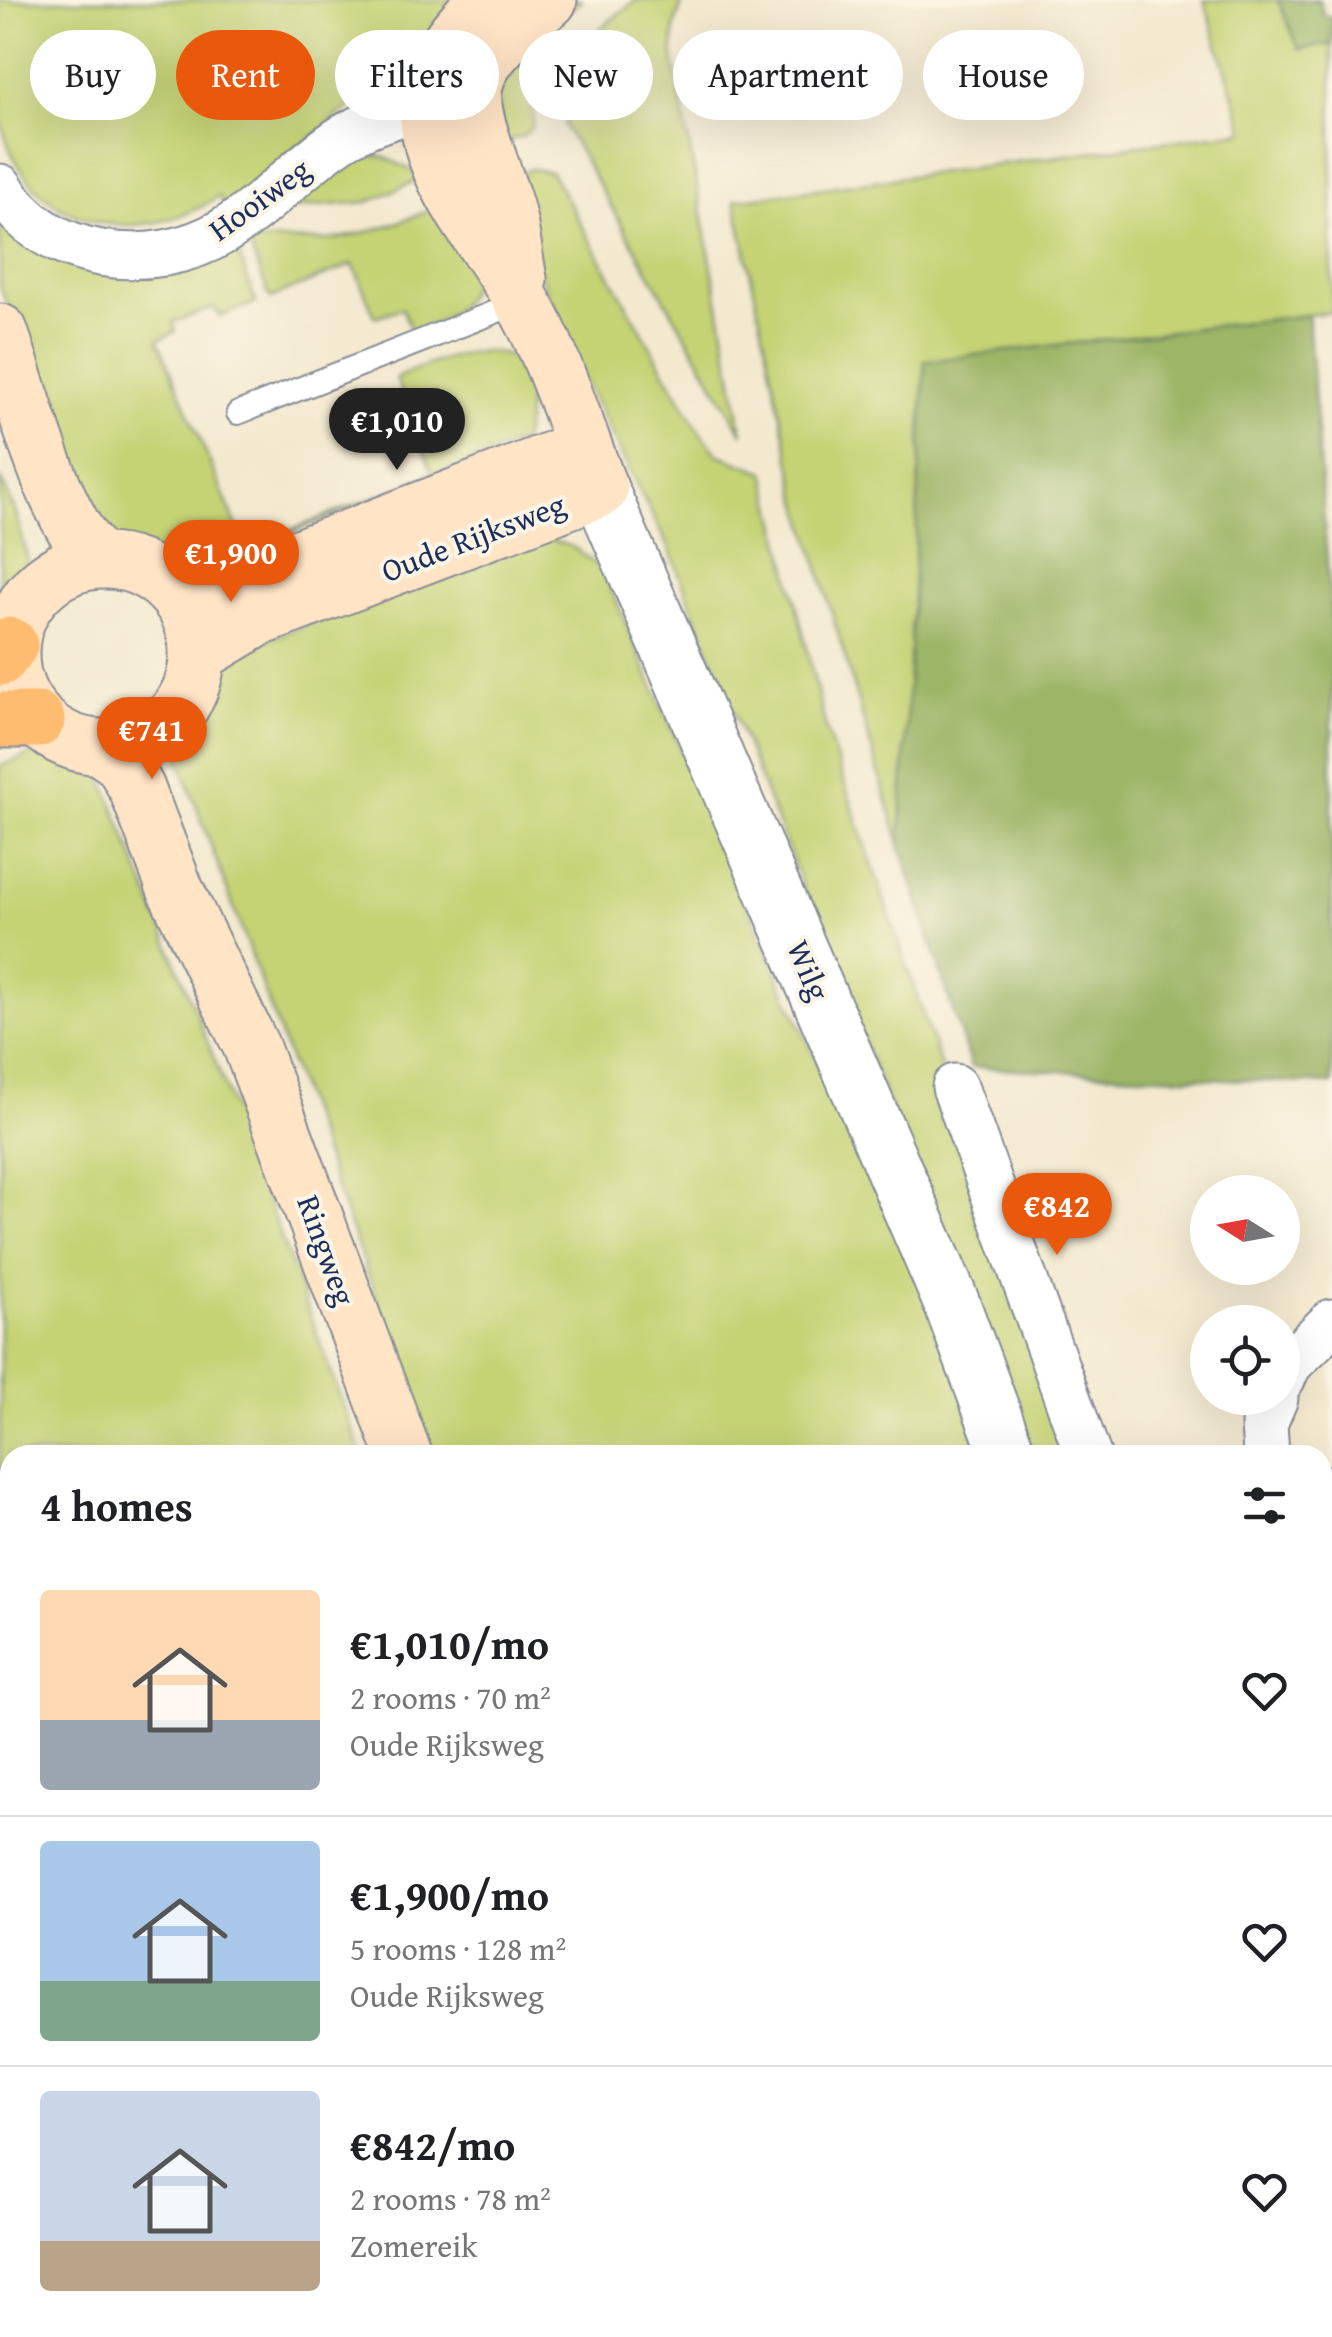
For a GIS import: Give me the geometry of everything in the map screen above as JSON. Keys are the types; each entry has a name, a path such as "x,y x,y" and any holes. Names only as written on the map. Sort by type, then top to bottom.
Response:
{"main road":[{"name":"Oude Rijksweg","path":"461,30 486,0"},
{"path":"499,45 548,0"},
{"name":"Oude Rijksweg","path":"471,120 506,209 523,302 592,468"},
{"path":"0,332 66,515 85,548 100,561"},
{"path":"0,438 36,532 43,584"},
{"name":"Oude Rijksweg","path":"173,592 216,589 592,468"},
{"name":"Oude Rijksweg","path":"197,655 257,619 592,468"},
{"path":"100,561 141,570 173,592 188,610 197,655 185,699 165,724 145,739 103,748 69,740 19,720 17,685 5,652 15,620 43,584 64,569 100,561"},
{"name":"Ringweg","path":"165,724 163,746 170,780 212,890 251,1046"},
{"name":"Ringweg","path":"103,748 122,762 136,789 176,890 251,1046 400,1445"}],"street":[{"name":"Hooiweg","path":"0,187 24,218 74,247 124,255 184,250 224,231 347,136 394,120"},
{"name":"Wilg","path":"592,468 952,1304 1004,1445"},
{"path":"956,1087 1084,1445"},
{"path":"1300,1353 1332,1322"},
{"path":"1265,1445 1264,1424 1268,1415"}],"lane":[{"path":"238,413 523,302"}],"green space":[{"path":"0,0 472,0 449,30 335,30 335,118 226,209 219,196 186,214 151,223 117,225 85,218 55,204 31,182 12,152 0,115"},
{"path":"566,0 582,0 552,30 537,30"},
{"path":"636,0 683,0 673,30 673,120 685,120 743,434 565,127 566,120 653,120 653,30 599,29"},
{"path":"1204,0 1278,0 1299,49 1332,44 1332,312 925,361 900,845 798,497 735,200 1245,131"},
{"path":"1278,0 1319,0 1324,15 1332,17 1332,44 1299,49"},
{"path":"519,49 519,120 533,120 528,132 501,143 499,115 499,70"},
{"path":"358,154 384,157 425,177 368,202 282,209 336,163"},
{"path":"532,169 551,172 699,431 719,455 765,472 826,729 1070,1445 1023,1445 669,548 574,361 538,268 512,176"},
{"path":"442,205 477,275 460,305 412,333 402,308 375,317 353,264 270,298 249,244 336,239 390,225"},
{"path":"0,215 7,225 235,243 256,303 220,316 214,308 173,322 176,331 158,340 246,548 433,474 396,378 424,366 476,352 498,353 515,361 525,377 528,404 522,442 187,573 147,551 124,547 105,533 81,505 0,286"},
{"path":"1308,315 1332,624 1332,1084 971,1067 900,845 925,361"},
{"path":"0,477 17,516 30,570 0,623"},
{"path":"542,537 573,547 603,570 789,1001 971,1385 990,1445 430,1445 180,761 190,722 224,656"},
{"path":"47,748 72,760 97,764 219,1071 358,1445 0,1445 0,766"}]}
